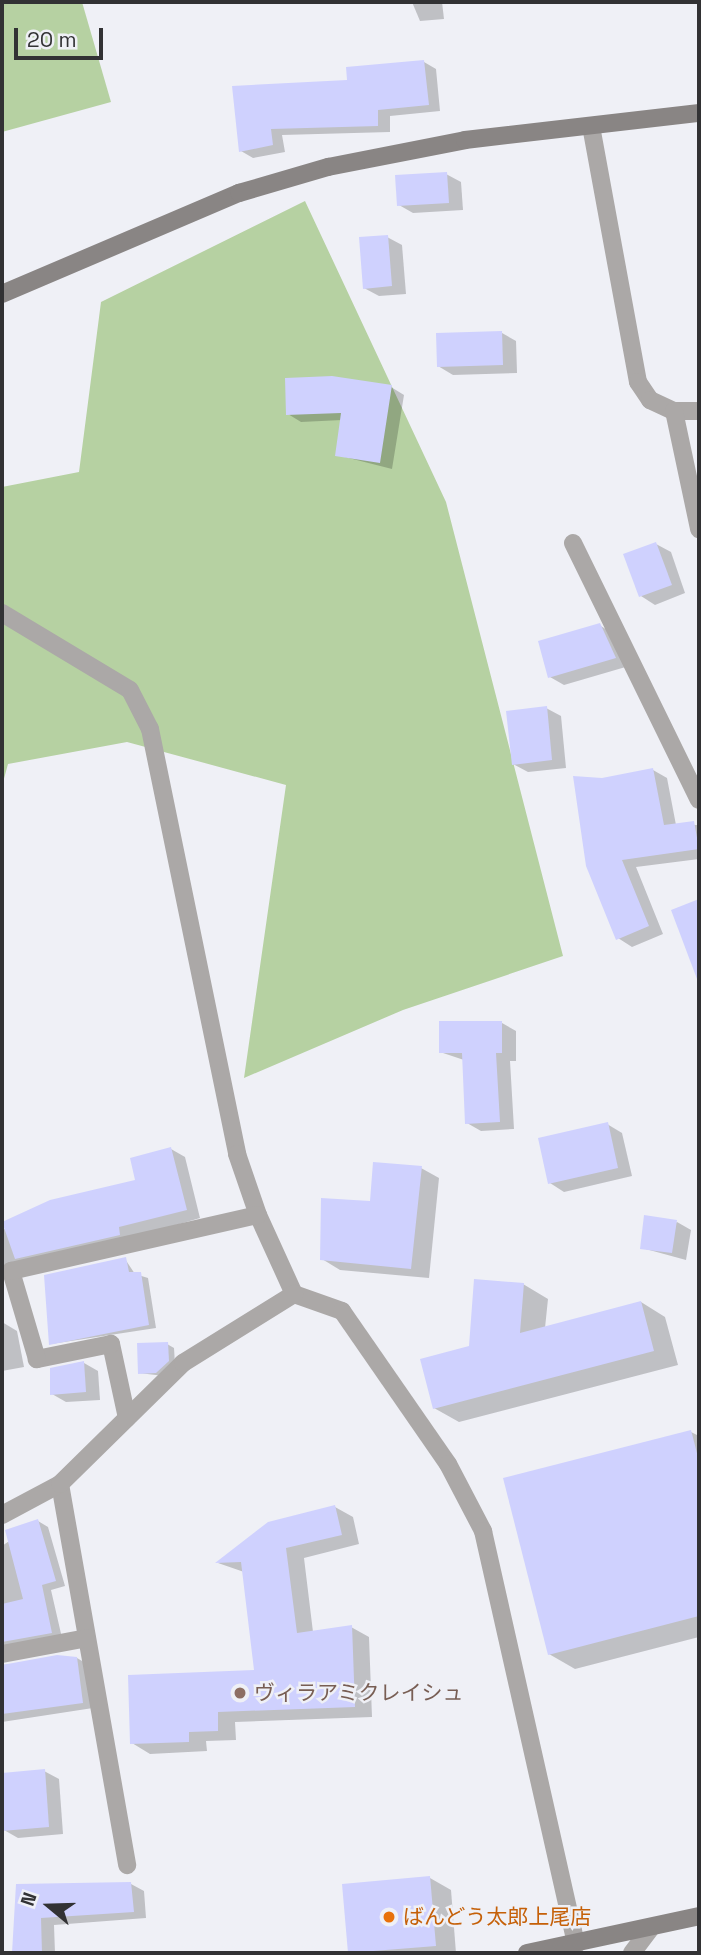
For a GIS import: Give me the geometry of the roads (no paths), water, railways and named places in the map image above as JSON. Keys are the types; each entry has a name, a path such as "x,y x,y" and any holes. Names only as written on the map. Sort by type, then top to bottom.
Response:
{"street":[{"path":"2,294 239,193 328,167 465,140 699,113"},
{"path":"591,126 638,382 650,400 674,411 699,411"},
{"path":"674,411 699,529"},
{"path":"573,543 699,800"},
{"path":"2,613 130,691 150,729 237,1154 258,1215 293,1294 342,1311 448,1464 483,1531 576,1945"},
{"path":"127,1418 111,1344 37,1359 11,1271 258,1215"},
{"path":"2,1515 60,1484 183,1363 293,1294"},
{"path":"60,1484 127,1865"},
{"path":"2,1654 87,1638"},
{"path":"527,1953 576,1945 699,1916"},
{"path":"632,1953 650,1929"}],"place":[{"name":"ヴィラアミクレイシュ","path":"240,1693"},
{"name":"ばんどう太郎上尾店","path":"389,1917"}]}
